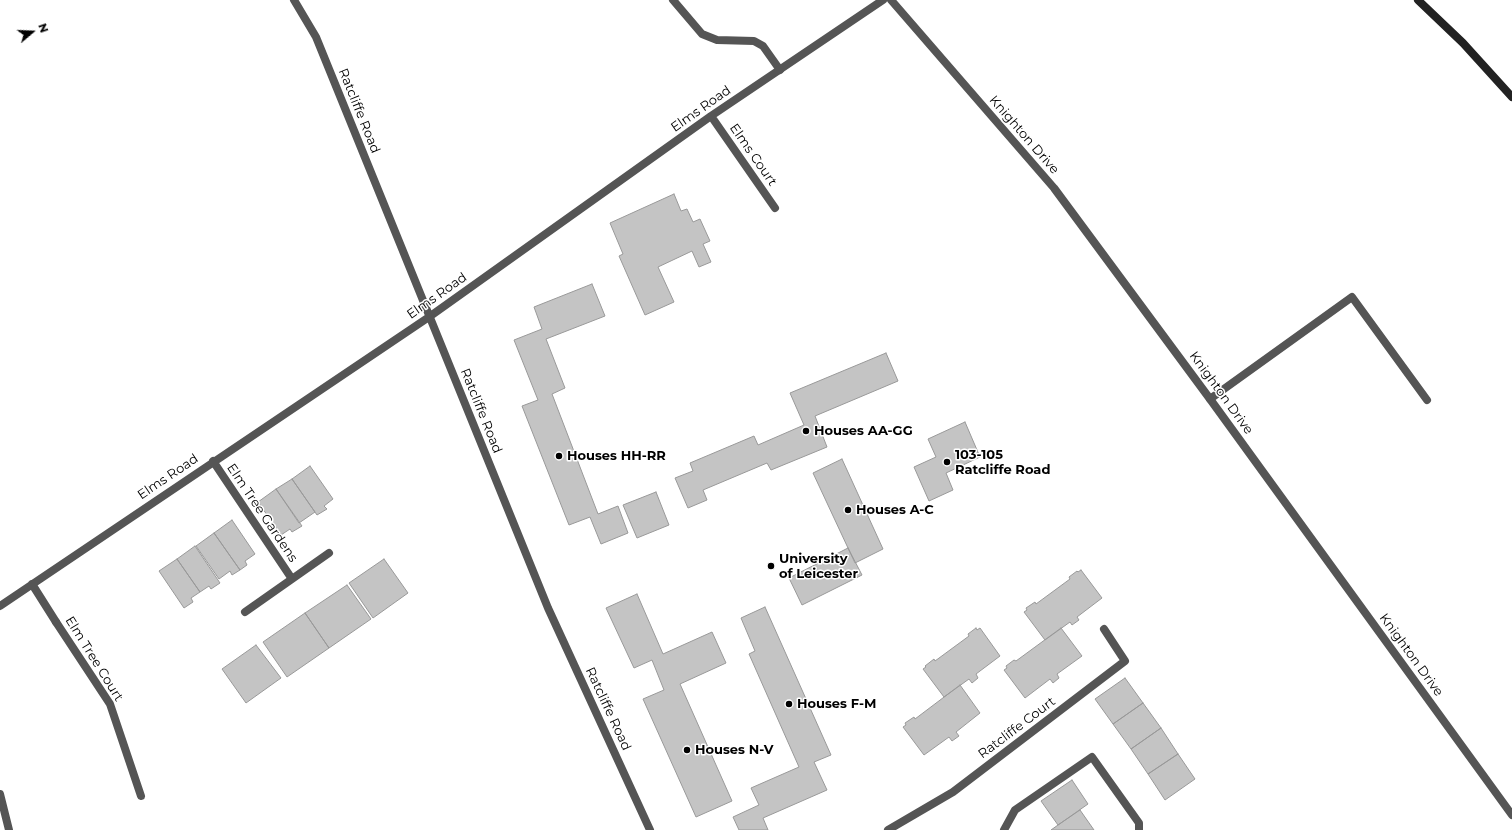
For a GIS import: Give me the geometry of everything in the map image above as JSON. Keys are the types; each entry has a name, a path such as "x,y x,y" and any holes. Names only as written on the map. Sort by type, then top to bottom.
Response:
{"street":[{"name":"Ratcliffe Road","path":"294,0 316,37 548,608 650,830"},
{"path":"673,0 702,34 717,40 754,41 763,46 780,70"},
{"name":"Elms Road","path":"0,606 213,461 429,317 711,116 883,0"},
{"name":"Knighton Drive","path":"891,0 1054,188 1210,399 1512,815"},
{"path":"1418,0 1463,43 1512,97"},
{"name":"Elms Court","path":"711,116 775,208"},
{"path":"1210,399 1352,297 1427,400"},
{"name":"Elm Tree Gardens","path":"213,461 292,579"},
{"name":"Elm Tree Gardens","path":"245,612 329,553"},
{"name":"Elm Tree Court","path":"32,584 110,704 141,796"},
{"name":"Ratcliffe Court","path":"888,830 953,792 1125,661 1104,628"},
{"path":"1004,830 1015,810 1092,758 1139,823 1139,830"},
{"path":"0,794 9,830"}],"building":[{"path":"674,194 681,211 687,209 693,222 700,219 710,241 703,244 711,262 699,267 692,251 658,267 674,302 645,315 619,256 623,254 610,223"},
{"name":"Houses HH-RR","path":"592,284 605,316 546,339 565,388 552,394 598,514 618,506 628,533 601,544 590,517 569,525 522,406 538,400 514,340 542,329 534,307"},
{"name":"Houses AA-GG","path":"886,353 898,381 815,416 827,447 771,470 767,463 703,490 707,500 688,508 675,478 693,471 690,463 754,436 758,445 804,425 790,393"},
{"name":"103-105 Ratcliffe Road","path":"965,422 980,457 946,473 953,490 929,501 914,467 936,457 928,439"},
{"name":"Houses A-C","path":"842,459 883,549 855,563 813,473"},
{"path":"310,466 333,499 324,506 327,509 317,515 292,479"},
{"path":"292,479 315,512 299,523 276,489"},
{"path":"276,489 302,526 292,532 290,529 281,535 258,502"},
{"path":"656,492 669,525 637,538 623,505"},
{"path":"232,520 255,554 245,561 247,565 240,570 214,533"},
{"path":"214,533 240,570 232,575 230,571 219,579 196,546"},
{"path":"195,546 220,583 211,589 209,586 200,592 177,559"},
{"path":"848,548 862,575 802,605 789,578"},
{"path":"177,559 200,592 191,598 193,602 184,608 159,571"},
{"path":"384,559 408,593 373,618 349,583"},
{"path":"1081,570 1102,598 1077,617 1079,620 1072,625 1070,622 1045,640 1024,612 1027,610 1026,608 1035,602 1036,604 1070,579 1069,577"},
{"path":"347,585 371,619 329,648 305,613"},
{"name":"Houses N-V","path":"637,594 663,654 712,632 726,663 680,684 732,801 696,817 643,699 664,690 652,660 634,668 606,608"},
{"name":"Houses F-M","path":"765,607 831,755 814,762 827,790 763,818 768,830 739,830 733,817 759,805 751,788 799,767 749,654 755,651 741,618"},
{"path":"305,613 329,648 287,677 263,642"},
{"path":"976,628 977,630 980,628 1000,656 976,674 978,678 972,683 969,679 944,697 923,669 934,659 935,661 969,636 968,634"},
{"path":"1061,628 1082,656 1057,674 1059,678 1053,683 1050,679 1025,698 1004,670 1007,668 1006,666 1014,660 1016,661"},
{"path":"256,645 281,678 246,703 222,669"},
{"path":"1125,678 1143,703 1113,724 1095,699"},
{"path":"960,685 980,713 956,732 959,736 952,741 949,737 924,755 903,727 906,725 905,723 914,717 915,719"},
{"path":"1143,703 1161,728 1131,749 1113,724"},
{"path":"1161,728 1178,754 1148,774 1131,749"},
{"path":"1178,754 1195,779 1165,800 1148,774"},
{"path":"1072,780 1088,804 1058,825 1041,801"},
{"path":"1080,810 1094,830 1051,830 1058,825"}],"place":[{"name":"Houses AA-GG","path":"806,431"},
{"name":"Houses HH-RR","path":"559,456"},
{"name":"103-105 Ratcliffe Road","path":"947,462"},
{"name":"Houses A-C","path":"848,510"},
{"name":"University of Leicester","path":"771,566"},
{"name":"Houses F-M","path":"789,704"},
{"name":"Houses N-V","path":"687,750"}]}
